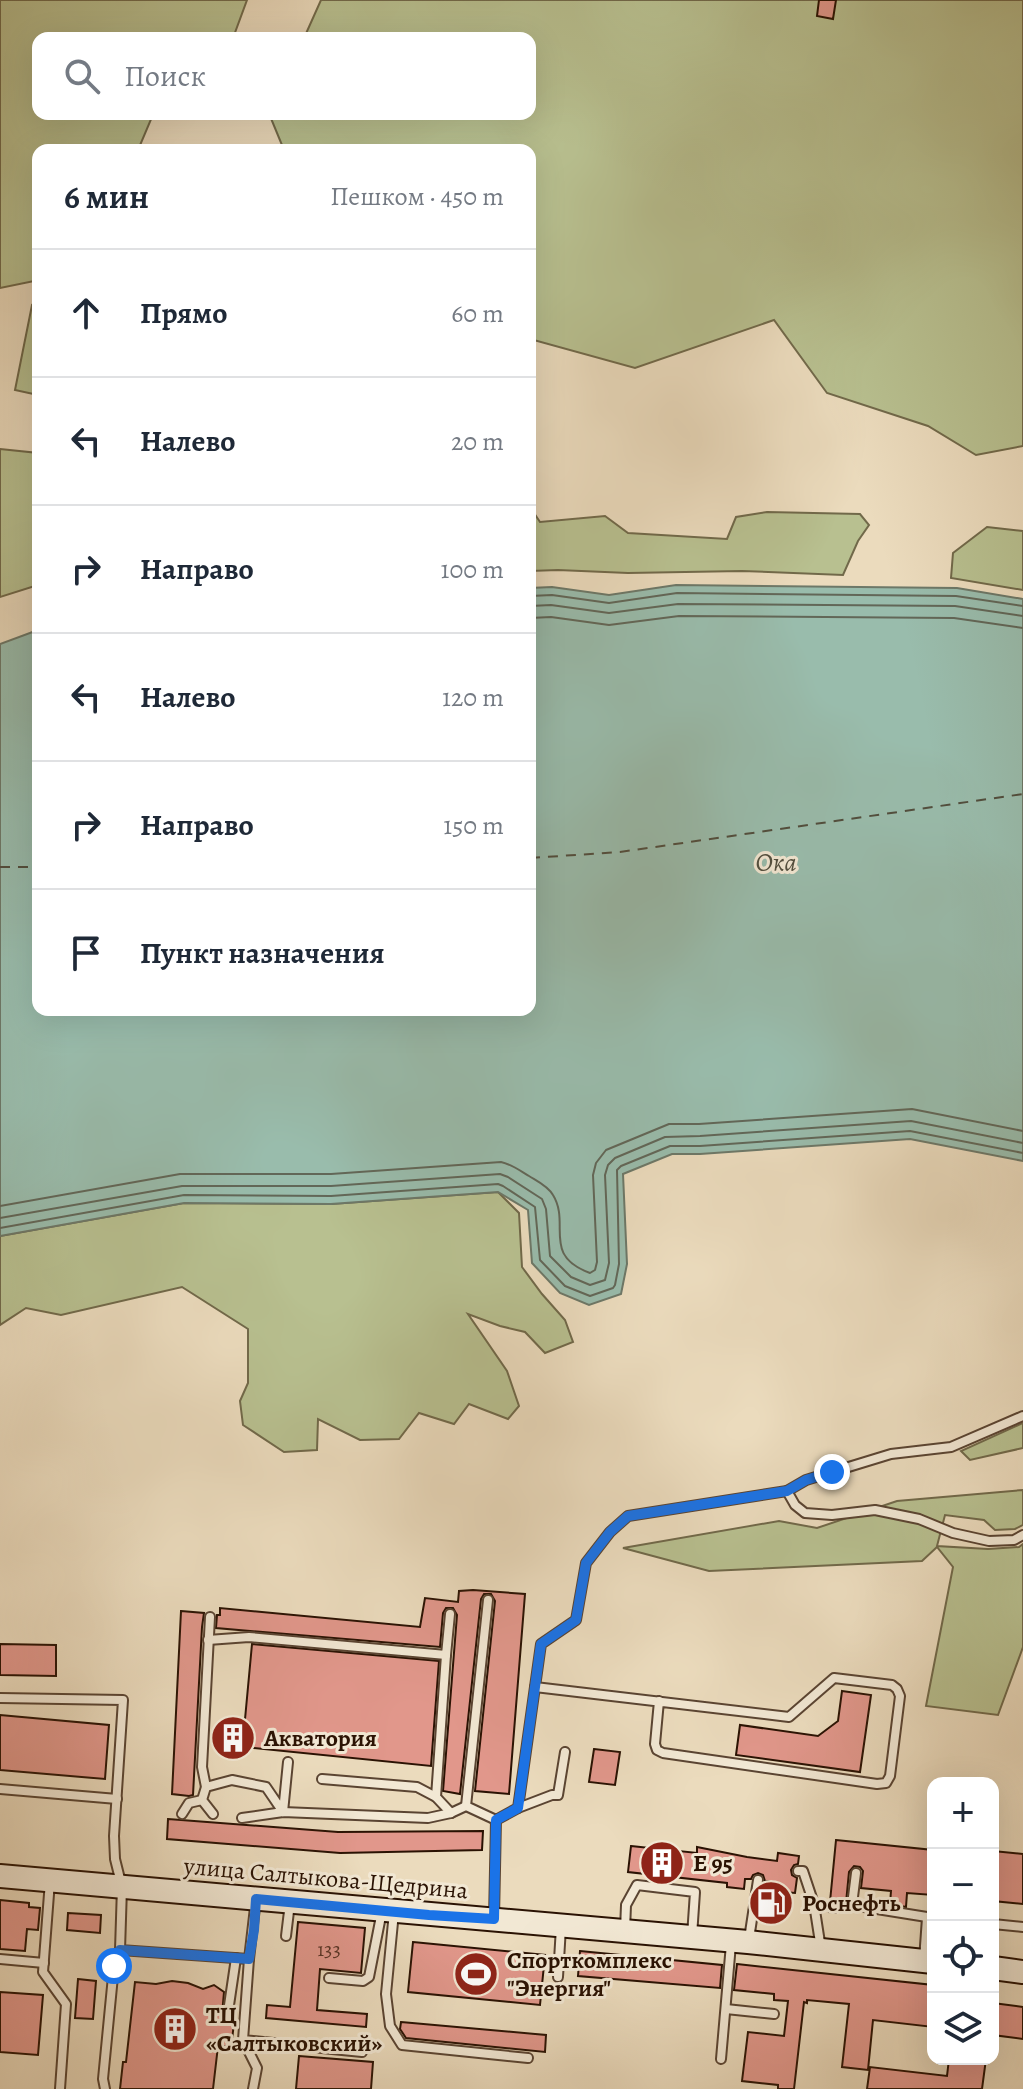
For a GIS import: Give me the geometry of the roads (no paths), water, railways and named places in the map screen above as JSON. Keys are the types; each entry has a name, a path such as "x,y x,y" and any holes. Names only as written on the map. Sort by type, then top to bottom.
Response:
{"main road":[{"name":"улица Салтыкова-Щедрина","path":"0,1876 740,1941 927,1961"},
{"path":"999,1969 1023,1972"}],"lane":[{"path":"518,1808 541,1644 576,1620 586,1563 610,1532 628,1516 787,1491 806,1480 891,1454 951,1447 1023,1416"},
{"path":"787,1491 795,1505 805,1513 832,1515 875,1510 919,1519 953,1533 989,1541 1014,1540 1023,1535"},
{"path":"466,1806 488,1600"},
{"path":"436,1797 450,1614"},
{"path":"202,1800 206,1787 202,1767 210,1617"},
{"path":"208,1640 249,1637 446,1655"},
{"path":"535,1687 659,1701 789,1717 834,1678 892,1685 900,1696 890,1776 886,1783 877,1784 663,1753 657,1750 655,1744 659,1701"},
{"path":"0,1698 123,1700 114,1836 115,1859 122,1887 120,1950 114,1966 103,2079 105,2089"},
{"path":"496,1820 518,1808 558,1795 565,1752"},
{"path":"283,1812 288,1762"},
{"path":"322,1779 417,1787 436,1797 451,1813"},
{"path":"206,1787 232,1780 266,1787 283,1812"},
{"path":"0,1789 117,1799"},
{"path":"182,1814 189,1803 202,1800"},
{"path":"202,1800 213,1814"},
{"path":"242,1818 283,1812 428,1818 466,1806"},
{"path":"466,1806 496,1820"},
{"path":"494,1919 496,1820"},
{"path":"798,1871 803,1871 814,1904 821,1950"},
{"path":"856,1873 852,1905 927,1918"},
{"path":"50,1880 43,1972 66,2004 60,2089"},
{"path":"721,2059 726,2009 740,1941 758,1880"},
{"path":"625,1931 626,1905 637,1885 695,1892 692,1937"},
{"path":"253,2089 257,2068 243,2040 256,1899"},
{"path":"286,1936 290,1902"},
{"path":"329,1978 363,1981 369,1977 388,1911"},
{"path":"388,1911 386,1994 390,2026 402,2045 528,2058"},
{"path":"999,1925 1023,1927"},
{"path":"558,1977 561,1926"},
{"path":"120,1950 249,1959"},
{"path":"228,2012 236,1958"},
{"path":"0,1959 44,1963"},
{"path":"726,2009 774,2014"},
{"path":"243,2040 362,2052"}],"water":[{"name":"Ока","path":"676,585 957,588 1023,599 1023,1161 910,1139 672,1154 623,1174 627,1264 621,1294 589,1305 560,1293 532,1263 528,1210 498,1192 331,1204 184,1203 0,1236 0,644 32,632 32,1016 536,1016 536,588 609,595"}],"place":[{"name":"Акватория","path":"233,1738"},
{"name":"Е 95","path":"662,1863"},
{"name":"Роснефть","path":"771,1903"},
{"name":"Спорткомплекс \"Энергия\"","path":"476,1974"},
{"name":"ТЦ «Салтыковский»","path":"175,2029"}]}
